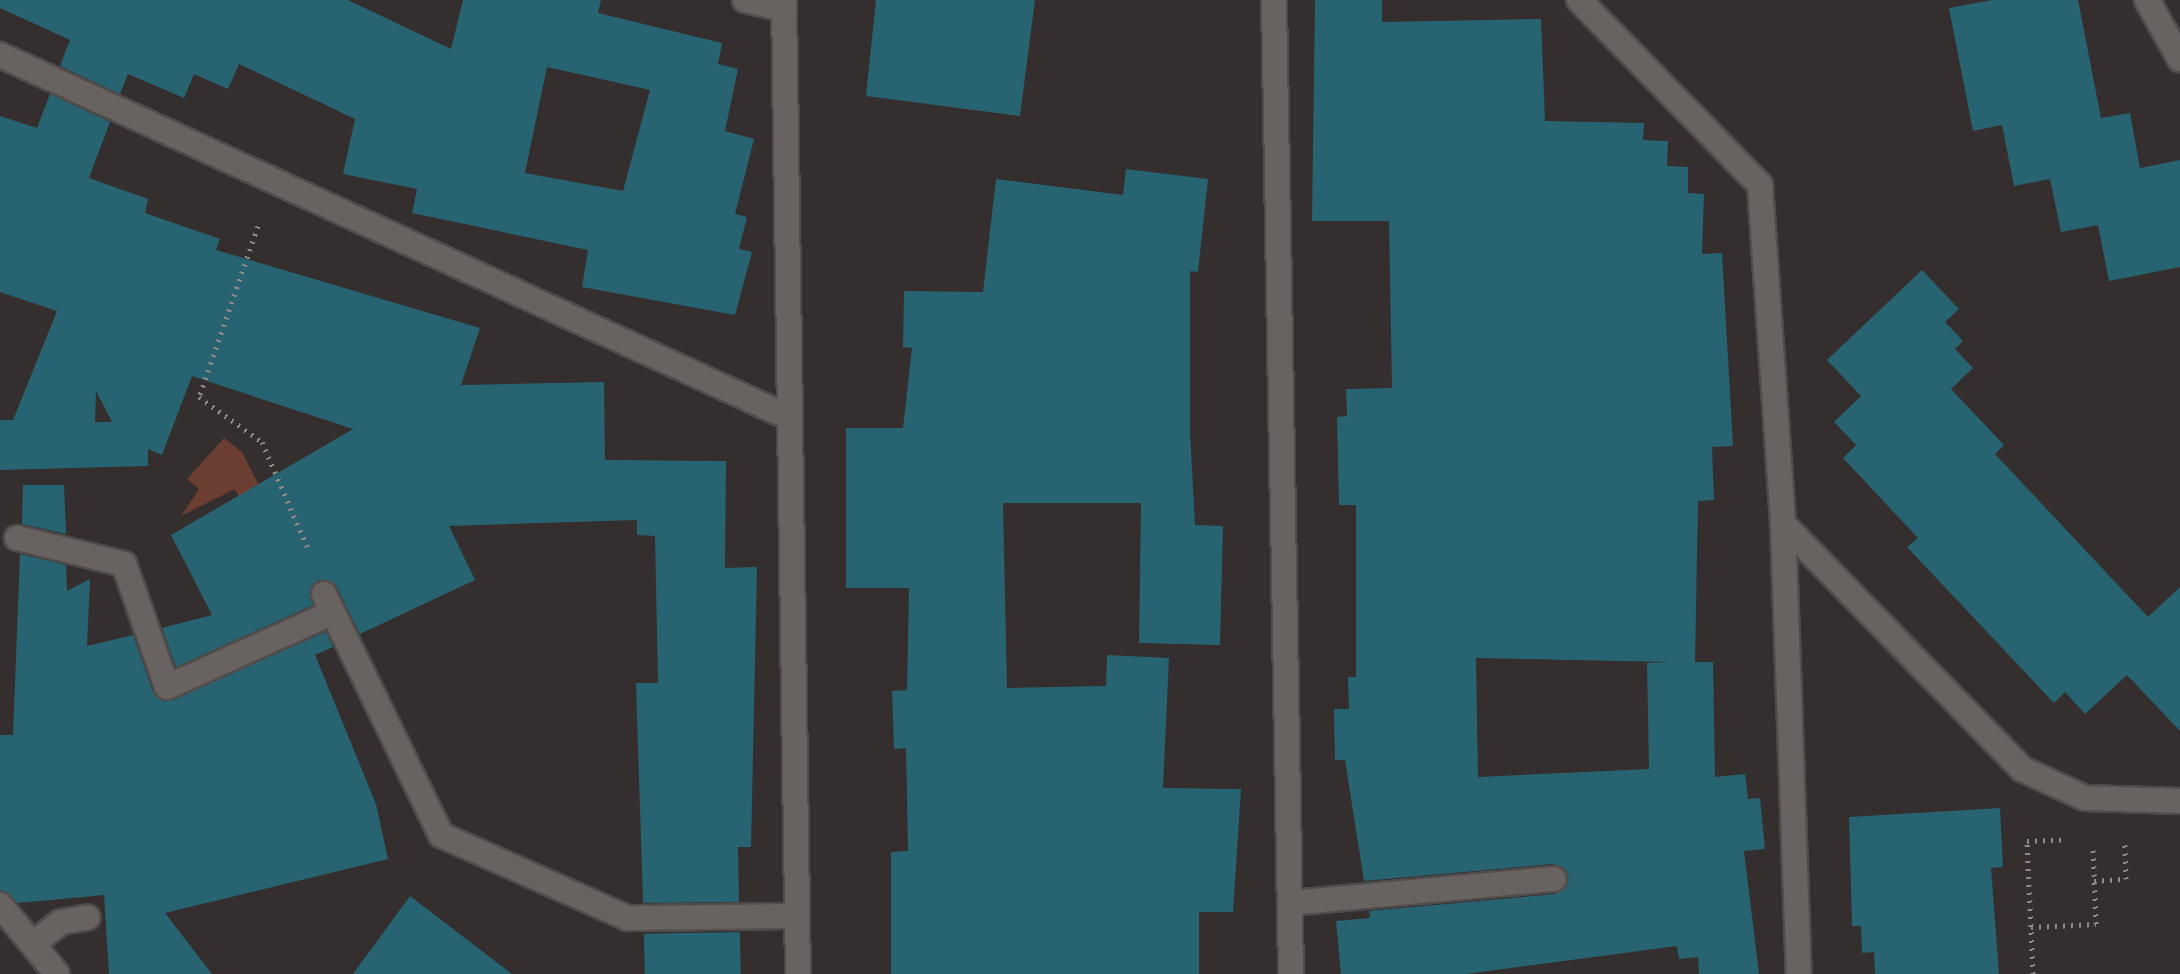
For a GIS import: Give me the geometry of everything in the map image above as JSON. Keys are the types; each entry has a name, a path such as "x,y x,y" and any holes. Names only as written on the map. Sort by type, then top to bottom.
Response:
{"street":[{"path":"745,0 784,4 798,974"},
{"path":"1274,0 1291,974"},
{"path":"1579,0 1760,185 1783,524 1799,974"},
{"path":"2147,0 2180,59"},
{"path":"0,55 788,417"},
{"path":"1783,524 2022,769 2085,798 2180,801"},
{"path":"17,538 124,564 167,687 328,603 441,835 627,918 796,916"},
{"path":"1290,903 1554,879"},
{"path":"0,905 57,974"},
{"path":"34,943 61,922 88,917"}],"path":[{"path":"242,272 199,397 262,442 313,560"},
{"path":"2031,927 2096,924 2093,838 2080,839"},
{"path":"2033,974 2027,841 2066,839"},
{"path":"2094,881 2126,879"}],"shaded area":[{"path":"224,438 242,452 276,519 256,530 235,489 181,516 199,489 187,479"}],"building":[{"path":"0,0 348,0 451,49 463,0 601,0 598,13 722,43 718,64 738,69 725,131 754,139 735,214 747,217 739,249 752,252 735,315 582,287 588,250 412,213 417,189 343,174 355,119 239,64 228,89 194,74 184,98 128,74 120,94 60,66 70,40 0,8","holes":["547,67 650,90 623,191 525,173"]},
{"path":"876,0 1035,0 1020,116 866,96"},
{"path":"1315,0 1382,0 1382,22 1541,19 1545,121 1644,123 1643,140 1668,141 1667,166 1688,167 1688,193 1704,194 1702,254 1722,253 1733,446 1712,447 1714,500 1698,501 1695,662 1713,662 1715,777 1745,774 1748,799 1760,798 1765,849 1744,851 1759,974 1699,974 1698,957 1679,959 1677,946 1466,974 1341,974 1336,921 1370,918 1369,911 1555,894 1569,878 1553,864 1364,881 1345,760 1335,760 1334,709 1349,709 1348,677 1356,677 1356,505 1339,505 1337,417 1347,416 1346,389 1392,388 1389,221 1312,221","holes":["1476,658 1671,662 1647,663 1649,769 1478,777"]},
{"path":"1992,0 2078,0 2101,118 2130,113 2140,168 2180,160 2180,267 2109,281 2098,225 2061,232 2050,179 2014,186 2002,125 1973,131 1949,8"},
{"path":"50,94 110,122 89,178 148,199 145,213 220,239 216,250 480,328 461,385 604,382 605,460 726,461 725,568 757,567 751,847 738,847 739,902 643,903 636,683 658,683 655,536 637,535 637,520 449,526 475,580 360,634 337,587 318,580 309,592 313,605 176,667 162,628 212,615 171,535 353,429 192,376 162,455 148,449 148,466 0,470 0,420 13,420 57,311 0,292 0,116 37,128","holes":["96,391 112,422 95,422"]},
{"path":"1126,169 1208,179 1198,272 1190,271 1190,432 1195,525 1223,526 1220,645 1139,643 1141,503 1003,503 1007,688 1106,686 1107,655 1169,658 1163,788 1241,789 1233,912 1199,912 1199,974 891,974 891,852 908,851 906,748 894,749 892,691 907,690 909,588 846,588 846,428 903,428 912,348 903,347 904,291 983,292 996,179 1123,195"},
{"path":"1922,270 1959,309 1945,322 1963,341 1955,349 1973,368 1951,389 2004,445 1995,454 2148,617 2180,587 2180,731 2127,675 2085,714 2065,692 2054,703 1907,547 1918,538 1843,458 1856,445 1834,422 1861,396 1827,360"},
{"path":"23,485 64,485 66,534 22,524"},
{"path":"20,554 66,565 67,591 90,579 87,646 133,635 153,692 164,702 326,632 333,647 315,655 376,804 388,859 165,913 212,974 109,974 104,895 18,903 0,890 0,735 13,735"},
{"path":"2000,808 2003,867 1991,868 1999,974 1875,974 1874,952 1862,953 1861,926 1852,926 1849,817"},
{"path":"410,896 512,974 353,974"},
{"path":"740,932 741,974 645,974 644,934"}]}
